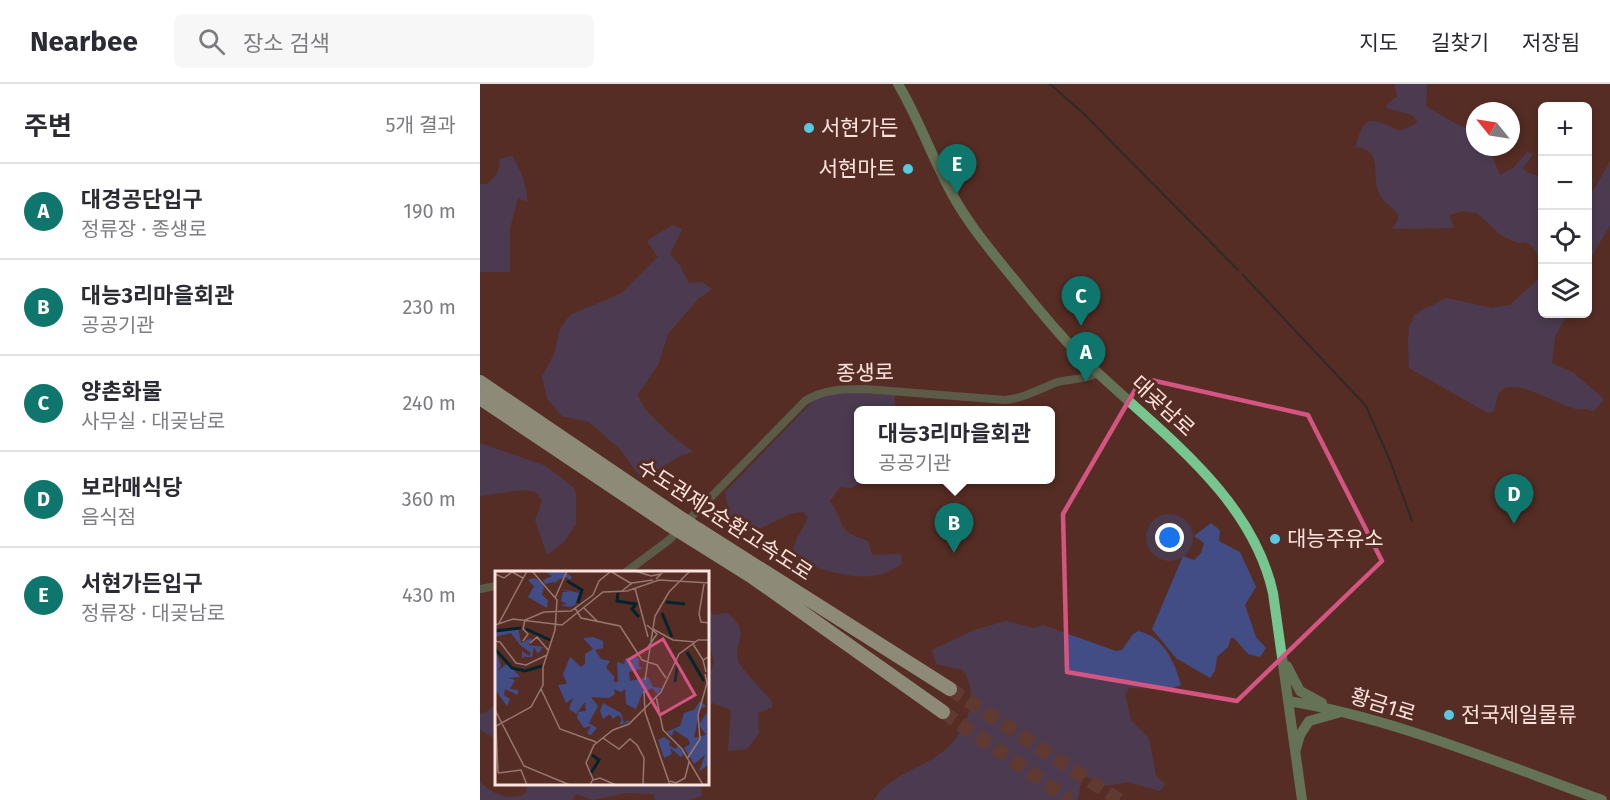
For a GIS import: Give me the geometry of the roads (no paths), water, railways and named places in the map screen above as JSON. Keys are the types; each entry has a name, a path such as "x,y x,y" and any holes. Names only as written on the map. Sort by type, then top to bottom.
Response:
{"highway":[{"name":"수도권제2순환고속도로","path":"480,382 670,519"},
{"name":"수도권제2순환고속도로","path":"480,398 695,535 950,689"},
{"name":"수도권제2순환고속도로","path":"695,535 943,712"}],"street":[{"name":"대곶남로","path":"898,84 964,214 1040,311 1097,373 1175,442 1242,521 1267,570 1283,656 1302,800"},
{"name":"종생로","path":"627,571 669,540 805,401 815,395 842,389 865,389 1005,400 1025,397 1063,381 1087,378 1097,373"},
{"path":"480,589 495,586"},
{"path":"1283,656 1300,691 1341,712"},
{"name":"황금1로","path":"1288,701 1341,712 1602,800"},
{"path":"1295,755 1300,735 1309,721 1341,712"}],"waterway":[{"path":"1050,84 1083,113 1238,270"},
{"path":"1243,275 1366,406 1391,463 1412,521"}],"tunnel":[{"path":"950,689 1119,800"},
{"path":"943,712 1070,800"}],"place":[{"name":"서현가든","path":"809,128"},
{"name":"서현마트","path":"908,169"},
{"name":"서현가든입구","path":"957,194"},
{"name":"양촌화물","path":"1081,326"},
{"name":"대경공단입구","path":"1086,382"},
{"name":"보라매식당","path":"1514,524"},
{"name":"대능주유소","path":"1275,539"},
{"name":"대능3리마을회관","path":"954,553"},
{"name":"전국제일물류","path":"1449,715"}]}
